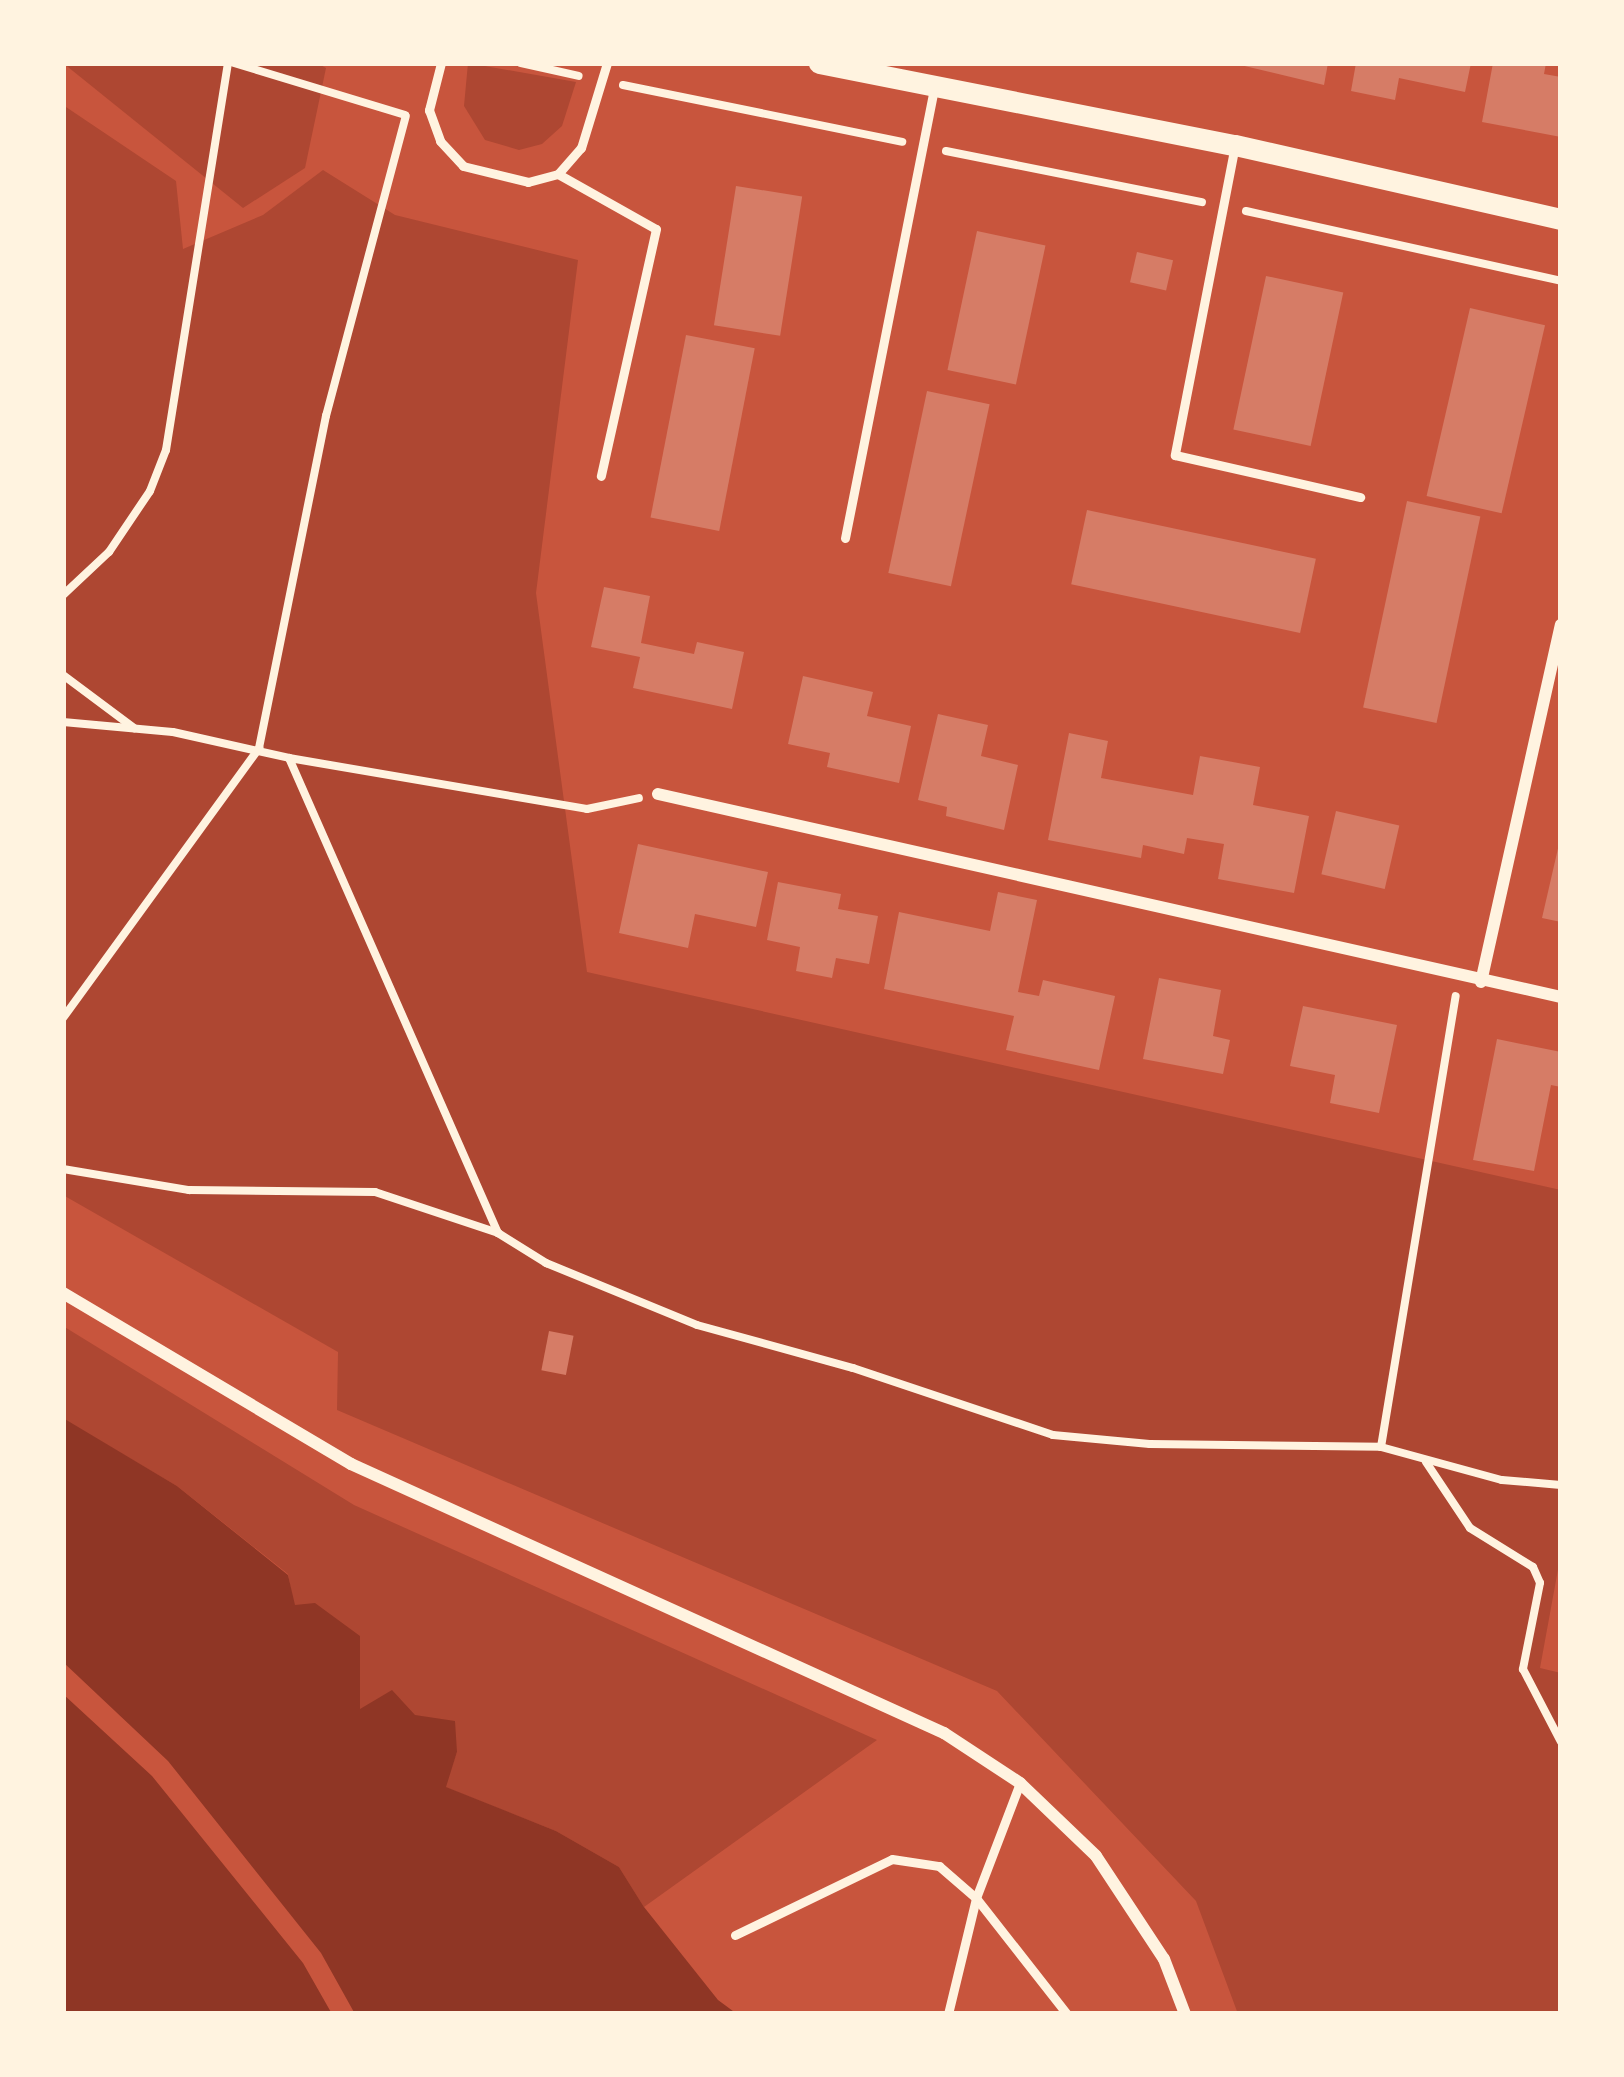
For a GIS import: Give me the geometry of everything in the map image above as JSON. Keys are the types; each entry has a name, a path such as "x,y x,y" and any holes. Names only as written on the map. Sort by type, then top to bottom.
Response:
{"street":[{"path":"819,63 1235,145 1561,219"},
{"path":"1481,982 1561,626"},
{"path":"658,794 1561,997"},
{"path":"63,1293 351,1464 944,1733 1020,1783 1096,1856 1164,1959 1185,2014"}],"lane":[{"path":"441,63 429,110 440,141 463,166 528,182 558,174 581,148 607,63"},
{"path":"845,538 934,86"},
{"path":"1235,145 1175,455 1360,497"},
{"path":"558,174 656,229 601,476"},
{"path":"948,2014 976,1898 1020,1783"},
{"path":"735,1936 892,1859 939,1866 976,1898 1067,2014"}],"path":[{"path":"63,595 109,553 150,491 166,451 231,63 406,116 326,416 259,748 63,1018"},
{"path":"521,63 1222,206 1561,281"},
{"path":"63,675 136,729"},
{"path":"63,722 259,748 289,758 587,809 658,794"},
{"path":"289,758 498,1233"},
{"path":"1381,1448 1459,977"},
{"path":"63,1169 189,1190 375,1192 498,1233 546,1263 698,1325 853,1368 1053,1435 1150,1444 1381,1448 1502,1480 1561,1485"},
{"path":"1425,1459 1470,1528 1533,1567 1540,1583 1523,1669 1561,1742"}],"shaded area":[{"path":"63,63 317,63 326,68 305,168 243,208"},
{"path":"468,63 576,82 562,126 542,144 519,150 485,140 464,106"},
{"path":"63,105 176,181 183,249 263,215 323,170 395,215 578,260 536,593 587,972 1561,1190 1561,1553 1540,1668 1561,1673 1561,2014 1238,2014 1196,1901 997,1691 337,1410 338,1352 63,1195"},
{"path":"63,1326 354,1505 877,1740 644,1907 619,1867 556,1831 445,1787 457,1752 360,1710 294,1606 288,1574 177,1486 63,1419"},
{"path":"63,1418 177,1486 288,1575 295,1605 315,1603 360,1636 360,1709 392,1690 415,1715 455,1721 457,1752 446,1787 556,1831 619,1867 644,1907 718,2000 737,2014 63,2014"}],"pier":[{"path":"63,1662 168,1761 321,1953 355,2014 332,2014 303,1963 152,1776 63,1694"}],"building":[{"path":"1232,63 1328,63 1324,85"},
{"path":"1356,63 1471,63 1465,92 1399,78 1395,100 1351,91"},
{"path":"1493,63 1546,63 1544,74 1561,77 1561,137 1482,122"},
{"path":"736,186 802,196 780,336 714,325"},
{"path":"977,231 1045,246 1016,384 947,370"},
{"path":"1137,252 1173,260 1166,291 1130,282"},
{"path":"1266,276 1343,292 1311,446 1233,430"},
{"path":"1470,308 1545,325 1502,513 1427,496"},
{"path":"686,335 755,348 719,531 651,518"},
{"path":"927,391 990,404 951,586 888,573"},
{"path":"1407,501 1480,517 1436,723 1363,707"},
{"path":"1087,510 1316,559 1300,633 1071,584"},
{"path":"604,587 650,596 641,643 694,654 697,642 744,652 732,709 633,688 640,657 591,647"},
{"path":"803,676 873,692 867,716 911,726 899,783 827,767 830,753 788,744"},
{"path":"938,714 988,725 981,756 1018,765 1004,830 946,816 947,807 918,800"},
{"path":"1069,733 1108,741 1101,778 1193,795 1200,756 1260,767 1253,805 1309,816 1294,893 1218,879 1224,844 1187,838 1184,854 1143,845 1141,858 1048,840"},
{"path":"1336,811 1399,826 1385,889 1321,874"},
{"path":"638,844 768,872 756,927 695,914 688,948 619,933"},
{"path":"1561,844 1561,922 1542,918"},
{"path":"778,882 841,894 838,909 878,916 869,964 836,958 832,978 796,971 800,947 767,940"},
{"path":"998,892 1037,900 1018,992 1039,996 1043,980 1115,996 1099,1070 1006,1050 1014,1016 884,989 899,912 990,931"},
{"path":"1159,978 1221,990 1213,1036 1230,1040 1223,1074 1143,1059"},
{"path":"1303,1006 1397,1025 1379,1113 1330,1103 1335,1075 1290,1066"},
{"path":"1497,1039 1561,1052 1561,1087 1551,1085 1534,1171 1473,1160"},
{"path":"549,1331 574,1336 566,1375 541,1370"}]}
